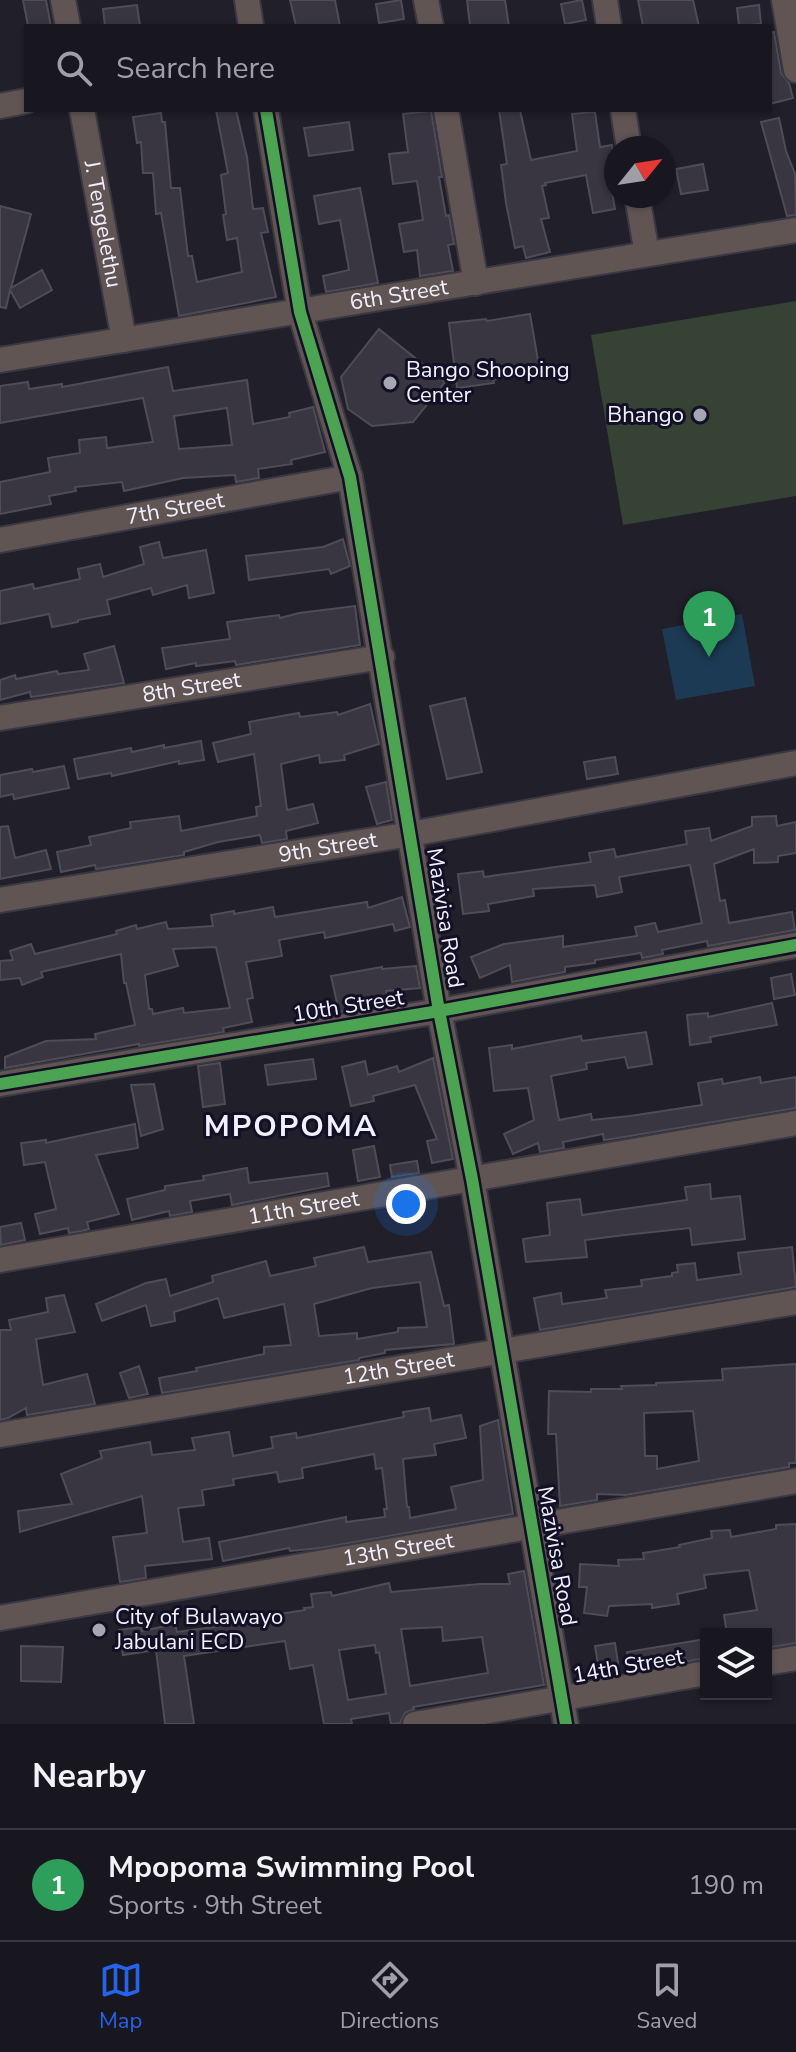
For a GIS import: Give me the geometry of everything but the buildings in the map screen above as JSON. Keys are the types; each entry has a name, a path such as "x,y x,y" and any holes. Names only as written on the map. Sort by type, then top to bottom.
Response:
{"street":[{"path":"63,0 68,24"},
{"path":"247,0 251,24"},
{"path":"426,0 431,24"},
{"path":"605,0 609,24"},
{"path":"784,0 796,70"},
{"path":"0,106 24,101"},
{"name":"J. Tengelethu","path":"82,112 124,340"},
{"name":"Mazivisa Road","path":"266,112 300,312 350,477 439,1011 472,1179 566,1724"},
{"path":"446,112 476,283"},
{"path":"623,112 627,136"},
{"path":"639,208 647,254"},
{"name":"6th Street","path":"0,360 796,230"},
{"name":"7th Street","path":"0,540 350,477"},
{"name":"8th Street","path":"0,718 382,657"},
{"name":"9th Street","path":"0,900 411,834 796,763"},
{"name":"10th Street","path":"0,1084 439,1011 796,945"},
{"name":"11th Street","path":"0,1260 796,1123"},
{"name":"12th Street","path":"0,1435 796,1302"},
{"name":"13th Street","path":"0,1618 796,1481"},
{"path":"772,1662 796,1658"},
{"name":"14th Street","path":"415,1724 700,1674"}],"green space":[{"name":"Bhango","path":"796,301 796,496 623,525 591,335"}],"water":[{"path":"742,614 755,686 676,700 662,629"}],"cycle path":[{"path":"266,112 300,312 350,477 439,1011 472,1179 566,1724"},
{"path":"0,1084 439,1011 796,945"}],"place":[{"name":"Bango Shooping Center","path":"390,383"},
{"name":"Bhango","path":"700,415"},
{"name":"Mpopoma Swimming Pool","path":"709,657"},
{"name":"City of Bulawayo Jabulani ECD","path":"99,1630"}],"district":[{"name":"MPOPOMA","path":"291,1126"}]}
